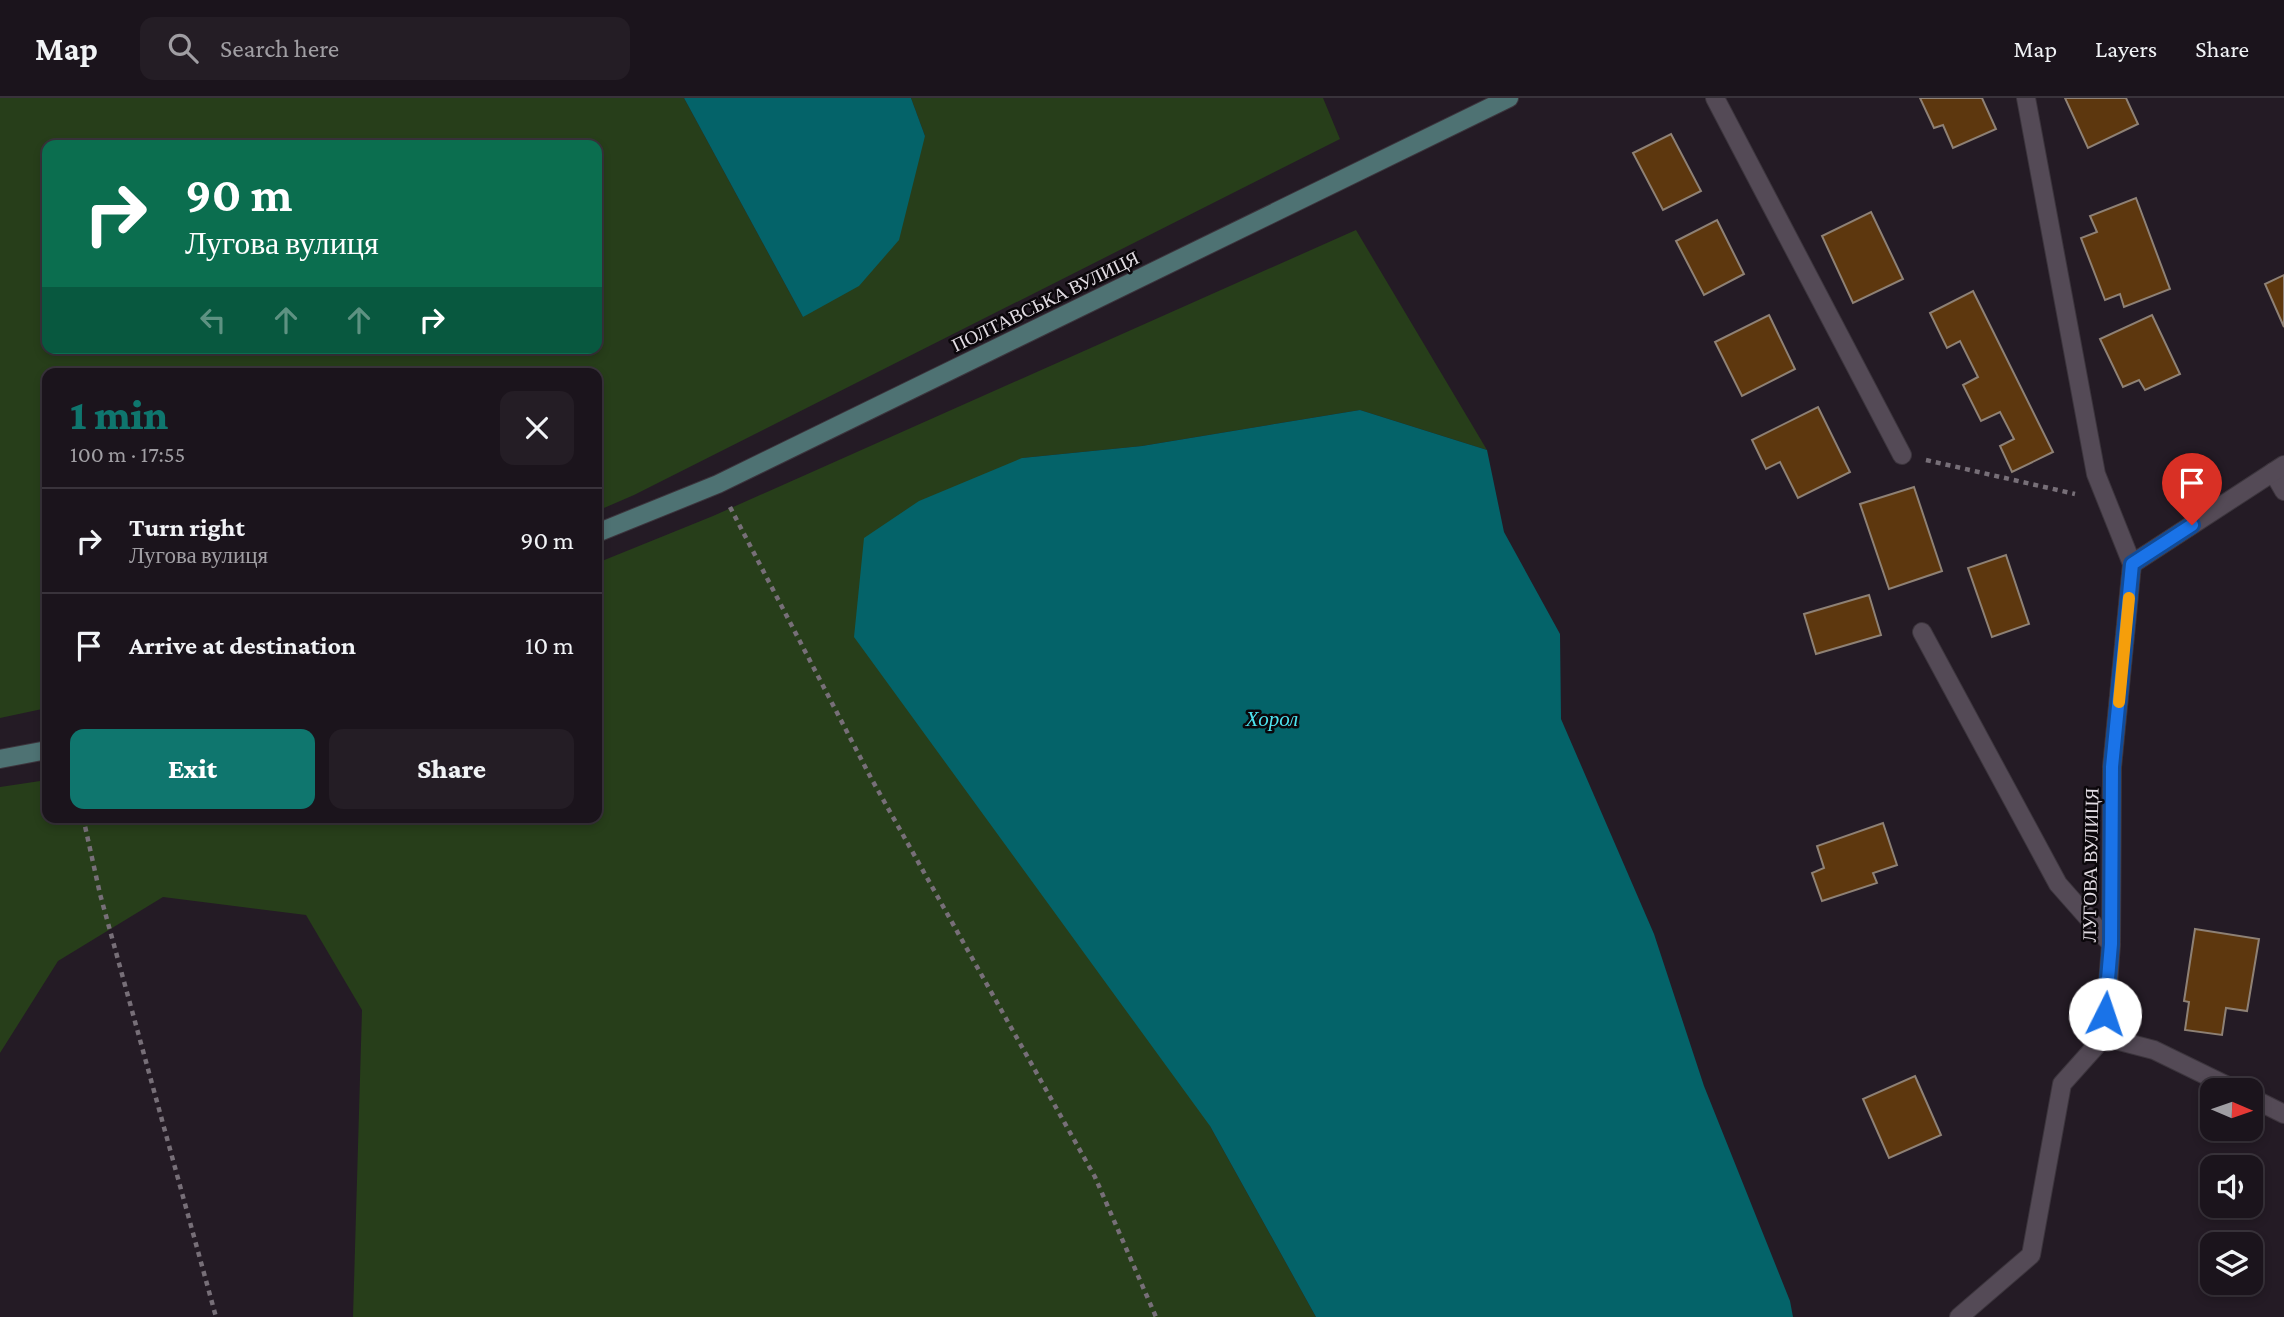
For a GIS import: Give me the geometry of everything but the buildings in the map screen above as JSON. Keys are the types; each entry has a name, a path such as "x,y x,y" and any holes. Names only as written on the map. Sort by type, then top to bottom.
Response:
{"street":[{"name":"ПОЛТАВСЬКА ВУЛИЦЯ","path":"602,531 718,484 1509,98"},
{"path":"1715,98 1902,455"},
{"path":"2026,98 2096,474 2132,564 2279,468 2284,491"},
{"name":"ЛУГОВА ВУЛИЦЯ","path":"2104,1037 2111,944 2112,767 2132,564"},
{"path":"1922,632 2058,884 2111,944"},
{"path":"0,759 42,751"},
{"path":"1959,1317 2031,1255 2062,1084 2104,1037 2154,1050 2211,1078"},
{"path":"2263,1104 2284,1114"}],"path":[{"path":"1902,455 2106,501"},
{"path":"718,484 871,778 1096,1177 1156,1317"},
{"path":"84,823 100,894 216,1317"}],"green space":[{"path":"0,98 684,98 803,317 925,136 911,98 1323,98 1340,139 602,509 602,368 42,368 42,709 0,718"},
{"path":"1356,230 1487,450 1360,410 1142,446 1022,458 1210,1126 1316,1317 353,1317 362,1010 306,915 163,897 58,961 0,1053 0,787 42,781 42,823 602,823 602,561 713,516"}],"water":[{"path":"684,98 911,98 925,136 899,240 859,286 803,317"},
{"name":"Хорол","path":"1360,410 1487,450 1504,532 1560,634 1561,719 1654,934 1704,1086 1790,1301 1793,1317 1316,1317 1210,1126 854,637 864,538 919,501 1022,458 1142,446"}],"slow traffic":[{"path":"2119,702 2129,598"}],"route":[{"path":"2105,1014 2111,944 2112,767 2132,564 2192,525"}]}
